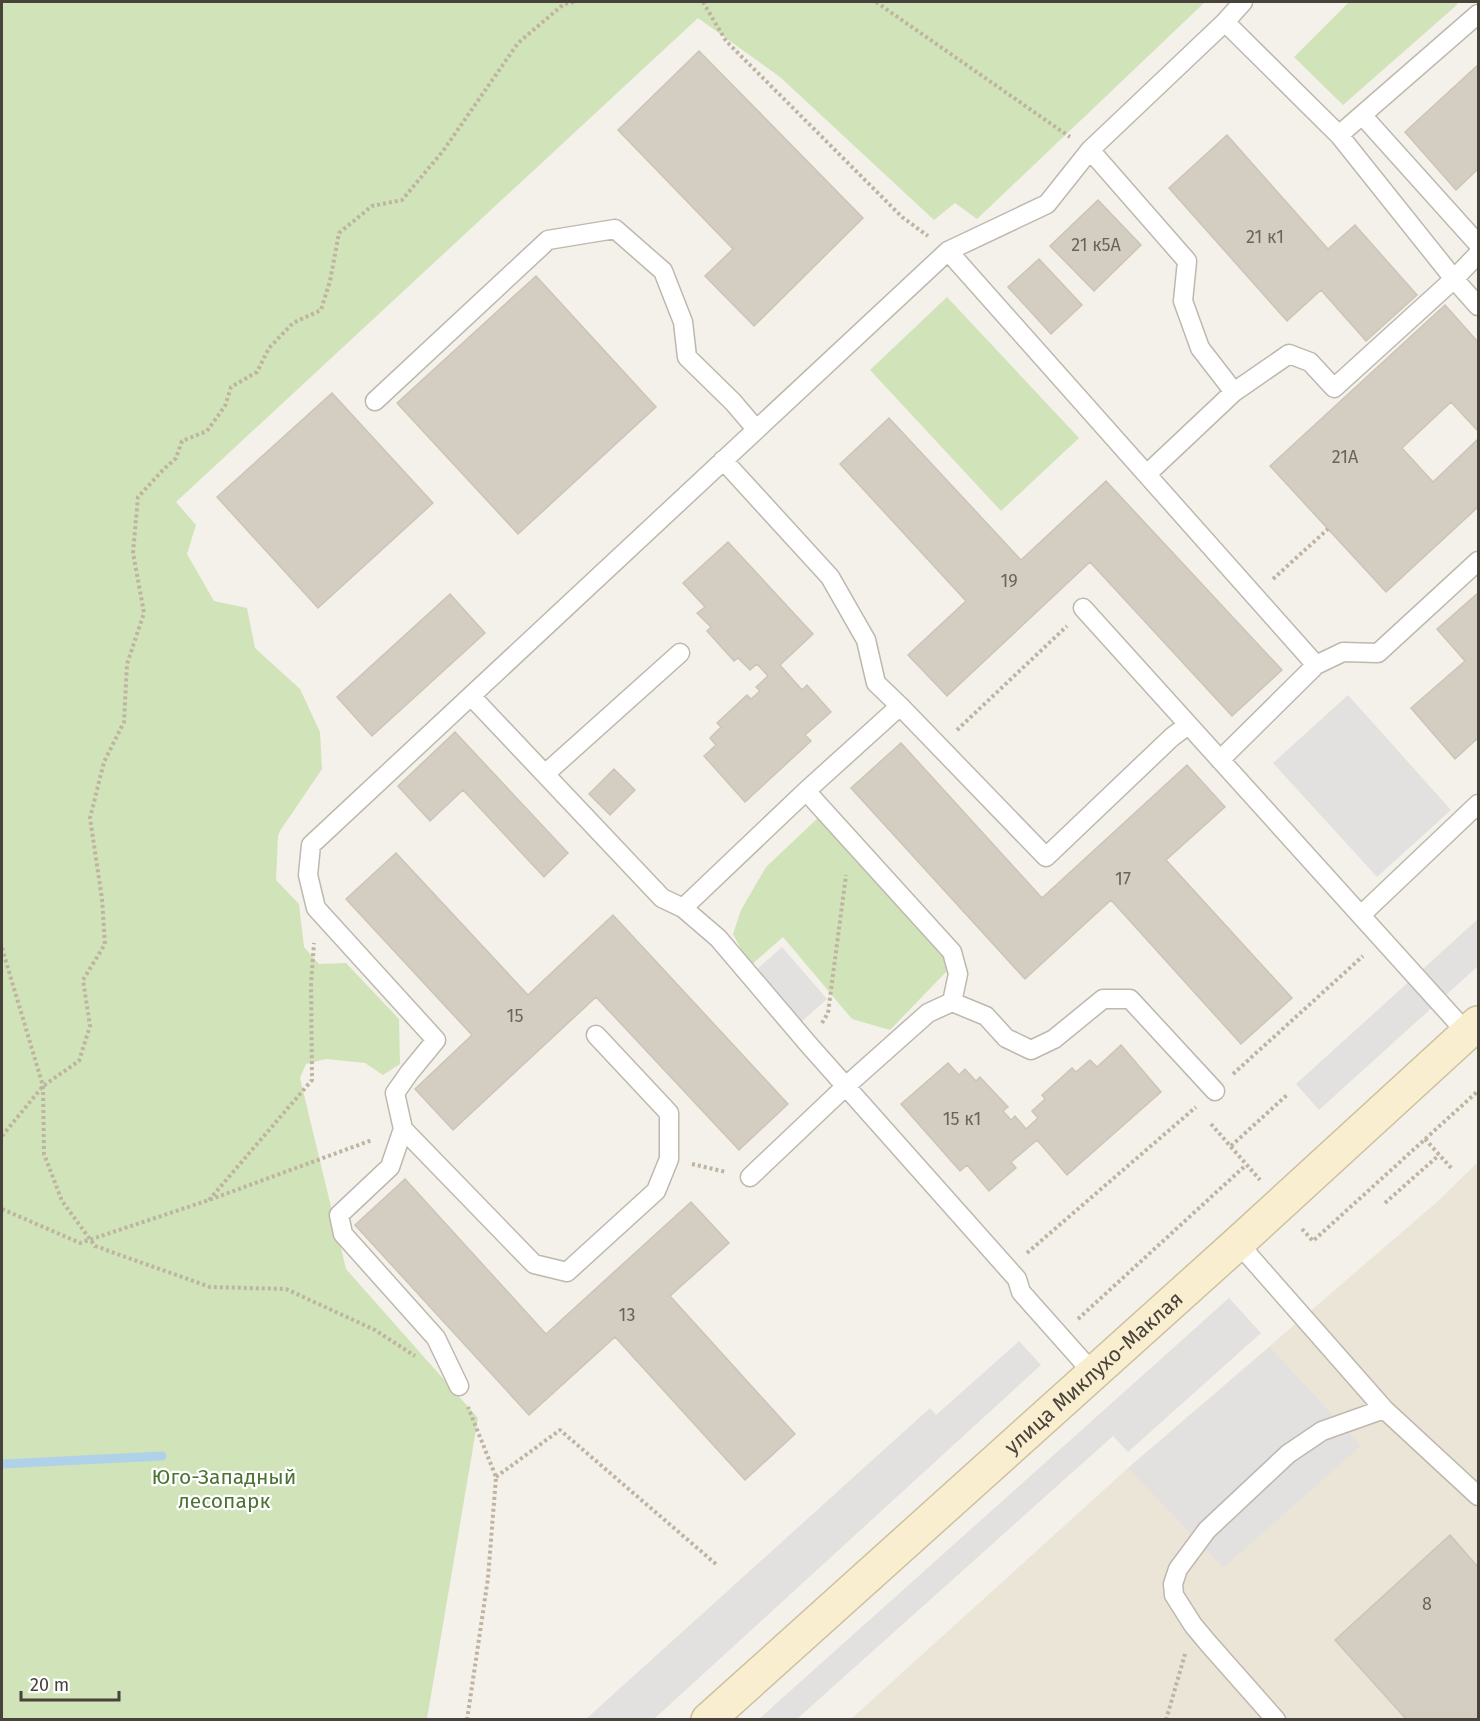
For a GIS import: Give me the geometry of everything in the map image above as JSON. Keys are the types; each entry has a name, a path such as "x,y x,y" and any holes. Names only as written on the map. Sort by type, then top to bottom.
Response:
{"main road":[{"name":"улица Миклухо-Маклая","path":"708,1719 1238,1243 1473,1028"}],"lane":[{"path":"596,1035 669,1113 669,1159 656,1191 567,1272 534,1264 403,1128 395,1093 436,1040 316,908 308,875 311,845 948,251 1047,204 1090,150 1225,22 1243,2"},
{"path":"1339,135 1479,14"},
{"path":"1225,22 1339,135 1454,279 1479,306"},
{"path":"1362,115 1479,244"},
{"path":"1090,150 1187,261 1183,301 1200,348 1234,392"},
{"path":"375,401 548,240 615,229 663,271 683,322 687,357 733,402 756,429"},
{"path":"948,251 1316,665"},
{"path":"1147,474 1234,392 1289,354 1310,362 1334,388 1479,255"},
{"path":"723,460 830,577 866,640 876,682 1046,857 1172,737 1188,725"},
{"path":"1220,760 1316,665 1343,652 1378,653 1479,561"},
{"path":"1083,608 1360,915 1473,1028"},
{"path":"544,774 680,653"},
{"path":"471,696 662,898 683,908 718,938 809,1045 1017,1279 1021,1292 1093,1373"},
{"path":"683,908 806,790 900,706"},
{"path":"806,790 952,952 958,975 952,1002"},
{"path":"1360,915 1479,804"},
{"path":"750,1177 846,1086 928,1013 952,1002 986,1016 1006,1038 1031,1050 1054,1039 1103,999 1130,999 1215,1091"},
{"path":"403,1128 390,1167 339,1215 343,1234 436,1338 459,1386"},
{"path":"1238,1243 1384,1409 1479,1496"},
{"path":"1276,1719 1193,1625 1174,1595 1173,1584 1178,1569 1207,1530 1288,1454 1322,1431 1384,1409"}],"path":[{"path":"2,1136 43,1086 79,1060 90,1026 83,980 105,944 102,899 90,818 104,762 124,722 127,664 144,613 133,553 138,497 176,458 182,441 207,431 225,406 231,387 257,372 269,348 293,323 321,310 330,281 339,233 372,206 402,200 443,151 518,44 564,4 574,2"},
{"path":"703,2 726,41 902,217 948,251"},
{"path":"876,2 1090,150"},
{"path":"1255,596 1328,530"},
{"path":"939,747 1070,623"},
{"path":"809,1045 828,1013 850,839"},
{"path":"208,1200 312,1080 310,986 316,908"},
{"path":"2,948 43,1086 45,1154 62,1201 95,1246 210,1287 286,1289 375,1330 459,1386 496,1477 488,1578 467,1719"},
{"path":"1313,1241 1479,1091"},
{"path":"1231,1146 1288,1094"},
{"path":"2,1209 80,1243 208,1200 403,1128"},
{"path":"1425,1139 1453,1170"},
{"path":"1385,1203 1439,1155"},
{"path":"669,1159 750,1177"},
{"path":"1049,1323 1073,1324 1246,1165"},
{"path":"496,1477 560,1430 717,1565"},
{"path":"1166,1719 1193,1625"}],"shaded area":[{"path":"1348,695 1451,810 1377,877 1273,763"},
{"path":"1478,919 1478,966 1319,1110 1296,1084"},
{"path":"782,947 827,999 799,1024 754,972"},
{"path":"1478,1162 1478,1719 850,1720 1128,1468 1437,1202"},
{"path":"1229,1298 1261,1333 1128,1452 1113,1436 797,1719 759,1719"},
{"path":"1019,1341 1041,1365 654,1719 586,1719 930,1408 936,1415"},
{"path":"1270,1347 1361,1446 1223,1568 1128,1468"}],"green space":[{"name":"Юго-Западный лесопарк","path":"2,2 1205,2 977,219 955,203 934,220 780,77 698,18 176,502 196,525 187,554 214,601 247,608 255,648 300,689 320,732 322,769 278,836 276,880 299,904 304,947 319,964 346,963 399,1019 400,1064 383,1075 365,1063 326,1059 306,1064 300,1078 346,1269 478,1418 427,1719 2,1720"},
{"path":"1349,2 1454,2 1458,4 1343,105 1294,57"},
{"path":"947,297 1079,438 1001,511 870,370"},
{"path":"819,817 946,955 947,971 890,1030 852,1019 783,937 750,966 733,934 741,910 766,867"}],"building":[{"path":"699,51 863,218 754,326 705,276 733,249 618,130"},
{"path":"1478,65 1478,169 1456,190 1405,132"},
{"path":"1227,135 1328,249 1355,225 1417,295 1366,341 1321,290 1287,321 1169,188"},
{"path":"1098,200 1141,245 1094,291 1050,246"},
{"path":"1039,259 1082,305 1051,334 1008,287"},
{"path":"536,276 656,407 518,534 397,403"},
{"path":"1445,305 1478,342 1478,431 1451,402 1402,448 1433,482 1478,439 1478,507 1386,592 1270,466"},
{"path":"332,393 433,503 318,608 217,497"},
{"path":"889,418 1021,560 1106,481 1282,670 1232,716 1090,562 947,696 908,655 966,601 840,464"},
{"path":"728,542 813,634 780,665 802,690 807,685 831,712 805,735 811,741 745,802 704,756 716,745 710,738 721,727 717,723 747,695 751,699 760,691 756,687 768,676 757,664 750,670 738,658 734,661 707,631 711,627 697,613 705,607 683,583"},
{"path":"1478,593 1478,738 1455,759 1411,708 1465,661 1437,629"},
{"path":"450,594 485,633 372,736 337,697"},
{"path":"455,732 568,853 544,877 463,790 430,821 398,786"},
{"path":"901,743 1042,898 1187,765 1225,807 1166,860 1292,998 1241,1044 1111,900 1025,979 851,788"},
{"path":"614,769 635,790 610,815 589,794"},
{"path":"396,853 528,995 613,915 788,1104 739,1150 596,997 453,1130 415,1089 472,1035 346,899"},
{"path":"1121,1045 1161,1092 1067,1175 1037,1140 1011,1162 1016,1168 989,1191 967,1165 960,1171 901,1104 948,1063 959,1075 965,1069 976,1081 980,1077 1008,1107 1003,1111 1011,1120 1015,1116 1026,1129 1038,1118 1032,1111 1045,1099 1042,1095 1072,1068 1076,1072 1090,1060 1097,1067"},
{"path":"405,1179 546,1334 691,1202 729,1243 670,1296 795,1434 745,1480 615,1337 529,1415 355,1225"},
{"path":"1450,1535 1478,1567 1478,1720 1407,1720 1335,1640"}],"waterway":[{"path":"2,1464 162,1456"}]}
